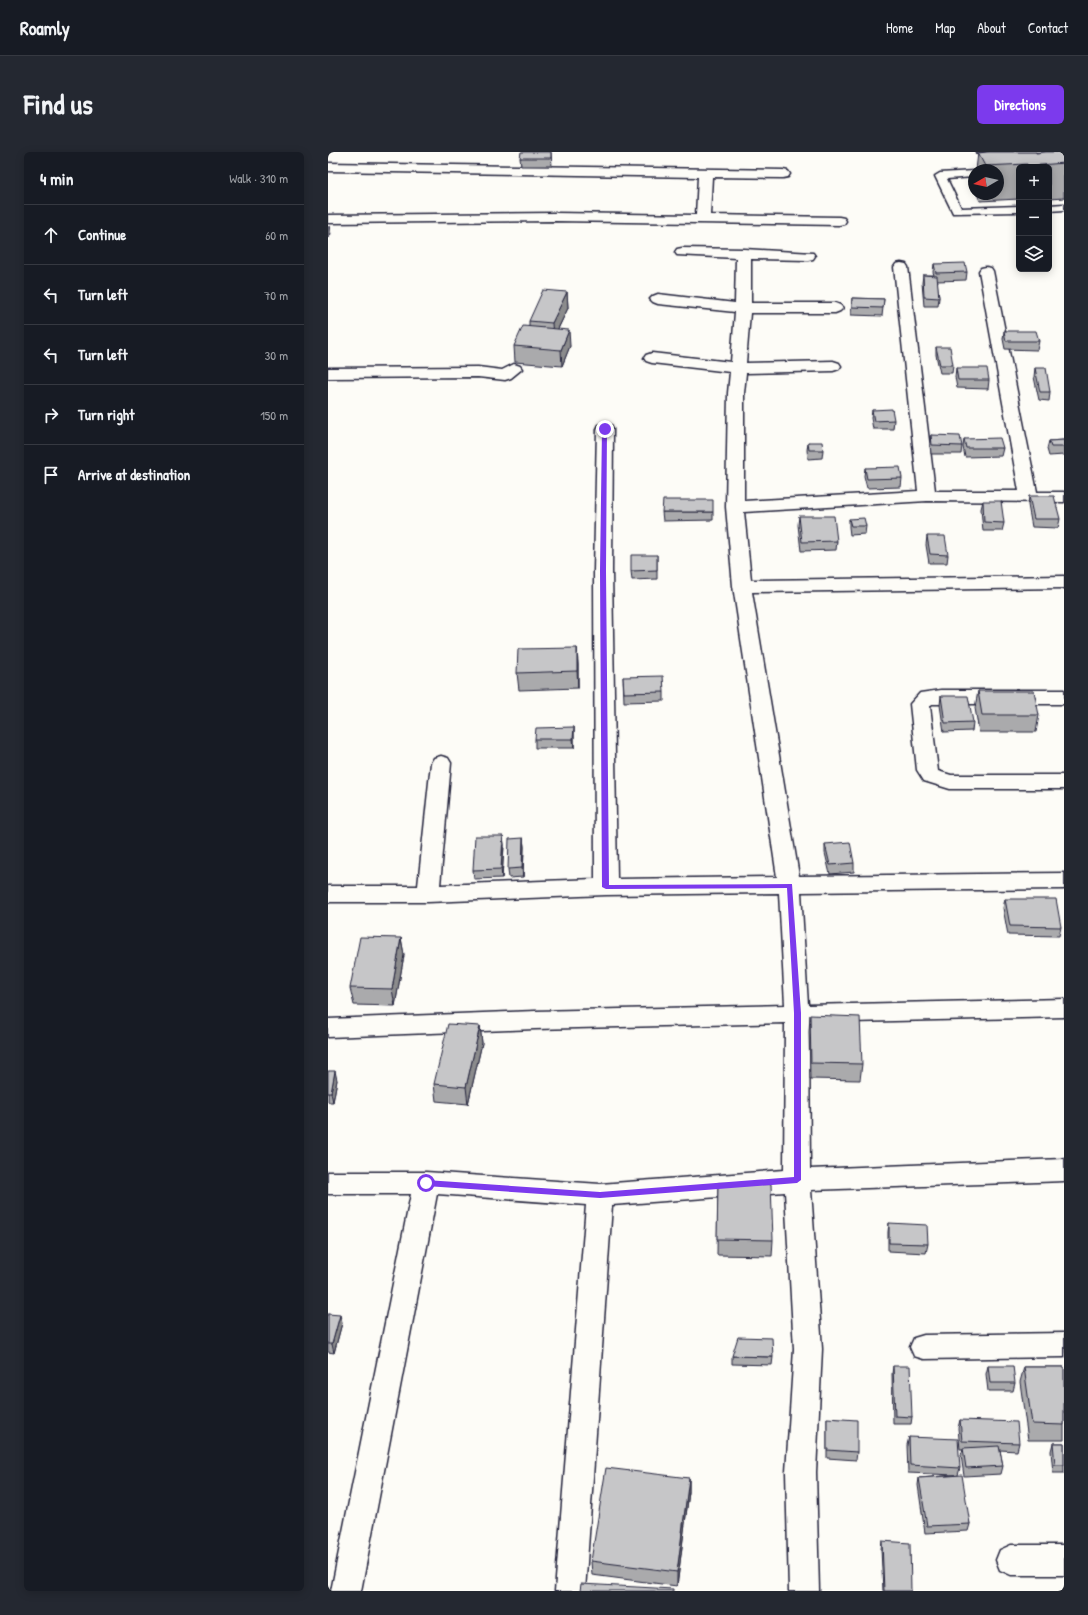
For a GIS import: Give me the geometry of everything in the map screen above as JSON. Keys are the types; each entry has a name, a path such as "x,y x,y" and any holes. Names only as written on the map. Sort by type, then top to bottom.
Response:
{"street":[{"path":"328,167 783,174"},
{"path":"703,219 704,173"},
{"path":"328,219 555,217 839,221"},
{"path":"682,252 808,256"},
{"path":"744,253 743,308 736,393 735,506 742,586 790,886 797,1013 797,1180 808,1349 801,1472 804,1591"},
{"path":"901,267 927,496"},
{"path":"986,272 1029,497"},
{"path":"658,299 743,308 835,308"},
{"path":"652,358 738,368 833,366"},
{"path":"328,373 478,372 505,375 514,369"},
{"path":"605,429 603,578 606,887"},
{"path":"735,506 927,496 1064,497"},
{"path":"742,586 1064,582"},
{"path":"1064,698 941,697 927,698 920,704 927,770 931,776 950,782 1064,782"},
{"path":"428,894 441,764"},
{"path":"328,894 428,894 606,887 790,886 1064,881"},
{"path":"328,1028 534,1020 1064,1008"},
{"path":"328,1183 426,1183 600,1195 797,1180 1064,1170"},
{"path":"346,1591 426,1183"},
{"path":"570,1591 600,1195"},
{"path":"924,1347 1064,1345"},
{"path":"1011,1560 1064,1560"}],"lane":[{"path":"982,152 988,164"},
{"path":"968,174 940,176 957,211 1016,209"},
{"path":"1052,208 1064,207"}],"building":[{"path":"521,152 551,152 551,158 520,158"},
{"path":"1064,152 1064,163 1004,165 984,164 978,153"},
{"path":"965,263 967,272 936,273 934,264"},
{"path":"923,275 937,276 939,298 924,297"},
{"path":"543,290 567,292 552,323 529,321"},
{"path":"852,298 884,299 883,308 852,307"},
{"path":"523,326 569,330 561,350 514,346"},
{"path":"1004,331 1036,331 1039,341 1006,341"},
{"path":"936,347 950,347 953,365 940,365"},
{"path":"956,368 987,368 989,380 958,380"},
{"path":"1035,368 1046,368 1050,392 1040,392"},
{"path":"892,409 894,420 874,421 872,410"},
{"path":"931,435 960,436 962,446 932,445"},
{"path":"1000,438 1003,448 966,448 964,439"},
{"path":"1064,440 1064,447 1051,447 1049,441"},
{"path":"808,442 822,442 823,450 809,450"},
{"path":"900,467 902,478 867,479 865,468"},
{"path":"1029,496 1054,496 1060,519 1034,519"},
{"path":"663,500 713,500 713,512 662,512"},
{"path":"983,501 1001,501 1004,523 984,522"},
{"path":"799,516 834,516 837,541 802,542"},
{"path":"864,518 866,526 851,526 849,519"},
{"path":"927,536 945,536 948,555 930,554"},
{"path":"631,555 657,555 657,570 631,571"},
{"path":"577,648 577,671 517,673 518,649"},
{"path":"663,676 664,692 624,693 623,677"},
{"path":"978,691 1034,691 1039,715 982,715"},
{"path":"941,696 968,696 973,722 945,723"},
{"path":"574,727 573,739 535,739 536,728"},
{"path":"475,836 503,836 501,869 473,870"},
{"path":"523,838 522,868 508,869 509,839"},
{"path":"850,842 854,863 830,865 825,844"},
{"path":"1005,899 1056,899 1061,927 1010,926"},
{"path":"360,937 401,938 392,989 350,988"},
{"path":"810,1015 860,1017 862,1064 811,1063"},
{"path":"448,1024 480,1026 466,1087 434,1084"},
{"path":"328,1071 335,1071 331,1093 328,1093"},
{"path":"718,1183 771,1184 773,1240 717,1239"},
{"path":"889,1223 927,1225 928,1244 889,1243"},
{"path":"328,1314 340,1315 332,1344 328,1344"},
{"path":"738,1337 772,1338 773,1357 732,1356"},
{"path":"893,1366 910,1366 912,1417 895,1416"},
{"path":"988,1366 1013,1366 1015,1383 990,1383"},
{"path":"1024,1367 1064,1367 1064,1425 1032,1424"},
{"path":"827,1418 857,1420 857,1452 827,1450"},
{"path":"960,1420 1017,1422 1019,1443 962,1441"},
{"path":"909,1437 958,1439 960,1468 910,1465"},
{"path":"1053,1443 1064,1443 1064,1465 1055,1465"},
{"path":"999,1446 1003,1466 966,1468 963,1448"},
{"path":"606,1468 689,1478 677,1572 591,1561"},
{"path":"962,1475 970,1524 927,1526 919,1478"},
{"path":"882,1541 910,1543 911,1591 884,1591"},
{"path":"581,1584 673,1589 673,1591 580,1591"}],"route":[{"path":"426,1183 600,1195 797,1180 797,1013 790,886 606,887 603,571 605,429"}]}
